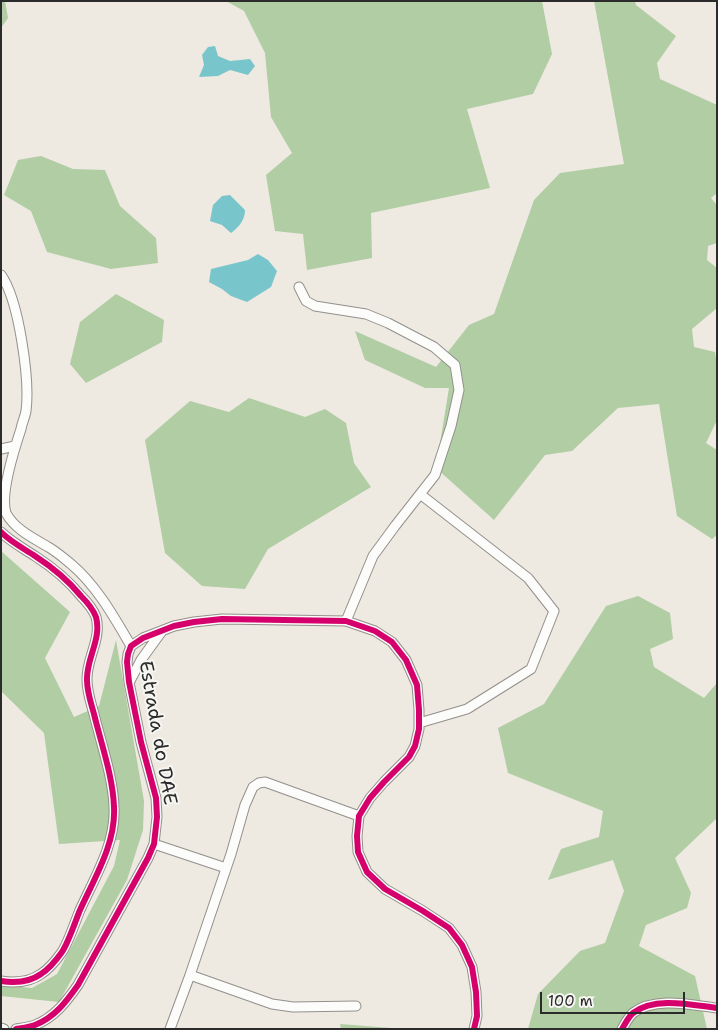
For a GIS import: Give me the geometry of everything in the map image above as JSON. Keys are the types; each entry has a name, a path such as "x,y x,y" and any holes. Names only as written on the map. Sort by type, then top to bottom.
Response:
{"street":[{"path":"1,275 5,280 14,305 24,358 26,381 26,412 4,486 3,501 6,513 14,524 53,550 89,582 132,646"},
{"path":"299,287 306,301 315,306 366,314 388,323 434,347 455,365 459,390 451,426 435,475 373,556 346,621"},
{"path":"1,449 15,446"},
{"path":"419,723 467,709 531,669 554,611 528,578 420,494"},
{"path":"1,532 53,569 72,586 91,607 95,617 97,626 96,639 88,665 87,680 111,784 114,822 108,848 62,952 41,974 28,980 12,983 1,981"},
{"name":"Estrada do DAE","path":"16,1029 34,1025 52,1016 65,1004 78,985 154,844 157,817 156,798 140,742 129,682 127,662 132,646 144,638 174,626 222,619 346,621 375,631 392,642 406,660 417,685 419,730 415,746 409,757 370,798 359,816 358,852 367,872 385,889 449,928 462,945 472,967 476,992 477,1016 474,1029"},
{"name":"Estrada do DAE","path":"129,682 140,660 162,631"},
{"path":"170,1029 226,868 245,805 254,787 259,783 265,782 359,816"},
{"path":"154,844 226,868"},
{"path":"190,975 272,1004 292,1007 356,1006"},
{"path":"622,1029 633,1013 647,1006 671,1002 717,1008"}],"green space":[{"path":"1,1 5,1 8,18 1,28"},
{"path":"226,1 542,1 552,54 533,94 467,109 490,188 371,213 372,258 307,270 303,234 275,231 266,175 292,153 271,117 265,53 244,11"},
{"path":"594,1 635,1 636,5 676,36 657,63 660,79 717,105 717,193 711,198 717,205 717,243 708,246 707,260 717,268 717,308 692,329 694,347 715,352 717,365 717,420 706,443 717,450 717,535 712,539 677,516 659,404 618,408 572,451 545,455 494,520 436,468 449,388 425,388 365,360 355,331 436,367 469,325 494,314 534,200 560,173 624,164"},
{"path":"41,156 73,169 105,170 120,206 156,238 158,263 111,269 47,252 31,211 4,195 18,160"},
{"path":"116,294 164,320 162,342 86,383 70,364 80,322"},
{"path":"249,398 305,417 325,409 346,423 354,463 371,487 268,549 245,589 202,586 165,553 145,440 190,401 229,412"},
{"path":"1,551 70,612 45,658 74,717 99,706 116,640 144,801 143,830 127,880 59,1002 1,996 1,985 32,988 57,974 114,866 120,840 59,844 44,733 1,691"},
{"path":"638,596 670,613 673,639 650,649 654,667 704,698 717,683 717,818 675,858 691,893 687,908 646,925 639,946 695,976 707,1029 528,1029 538,994 580,951 605,943 624,891 613,860 548,880 561,849 599,837 603,811 508,773 498,728 544,704 606,606"},
{"path":"340,1024 391,1028 393,1029 341,1029"}],"water":[{"path":"215,46 218,56 230,61 250,59 255,66 248,75 230,70 218,76 199,77 204,65 202,55 208,47"},
{"path":"230,195 245,210 241,223 231,233 222,225 210,221 213,205 222,196"},
{"path":"258,254 268,260 277,271 271,287 247,302 231,296 209,282 211,269 248,260"}],"cycle path":[{"path":"1,532 65,579 88,603 96,617 96,641 87,672 87,684 109,772 114,807 112,834 108,847 62,952 50,967 37,977 22,981 1,981"},
{"path":"16,1029 33,1026 42,1022 59,1008 74,991 154,844 157,817 156,798 141,742 129,682 127,662 131,646 143,638 174,626 222,619 346,621 375,631 392,642 406,660 417,685 419,729 415,746 409,757 370,798 359,816 358,852 367,872 385,889 449,928 462,945 472,967 476,992 477,1016 474,1029"},
{"path":"622,1029 633,1013 652,1005 674,1003 717,1008"}]}
